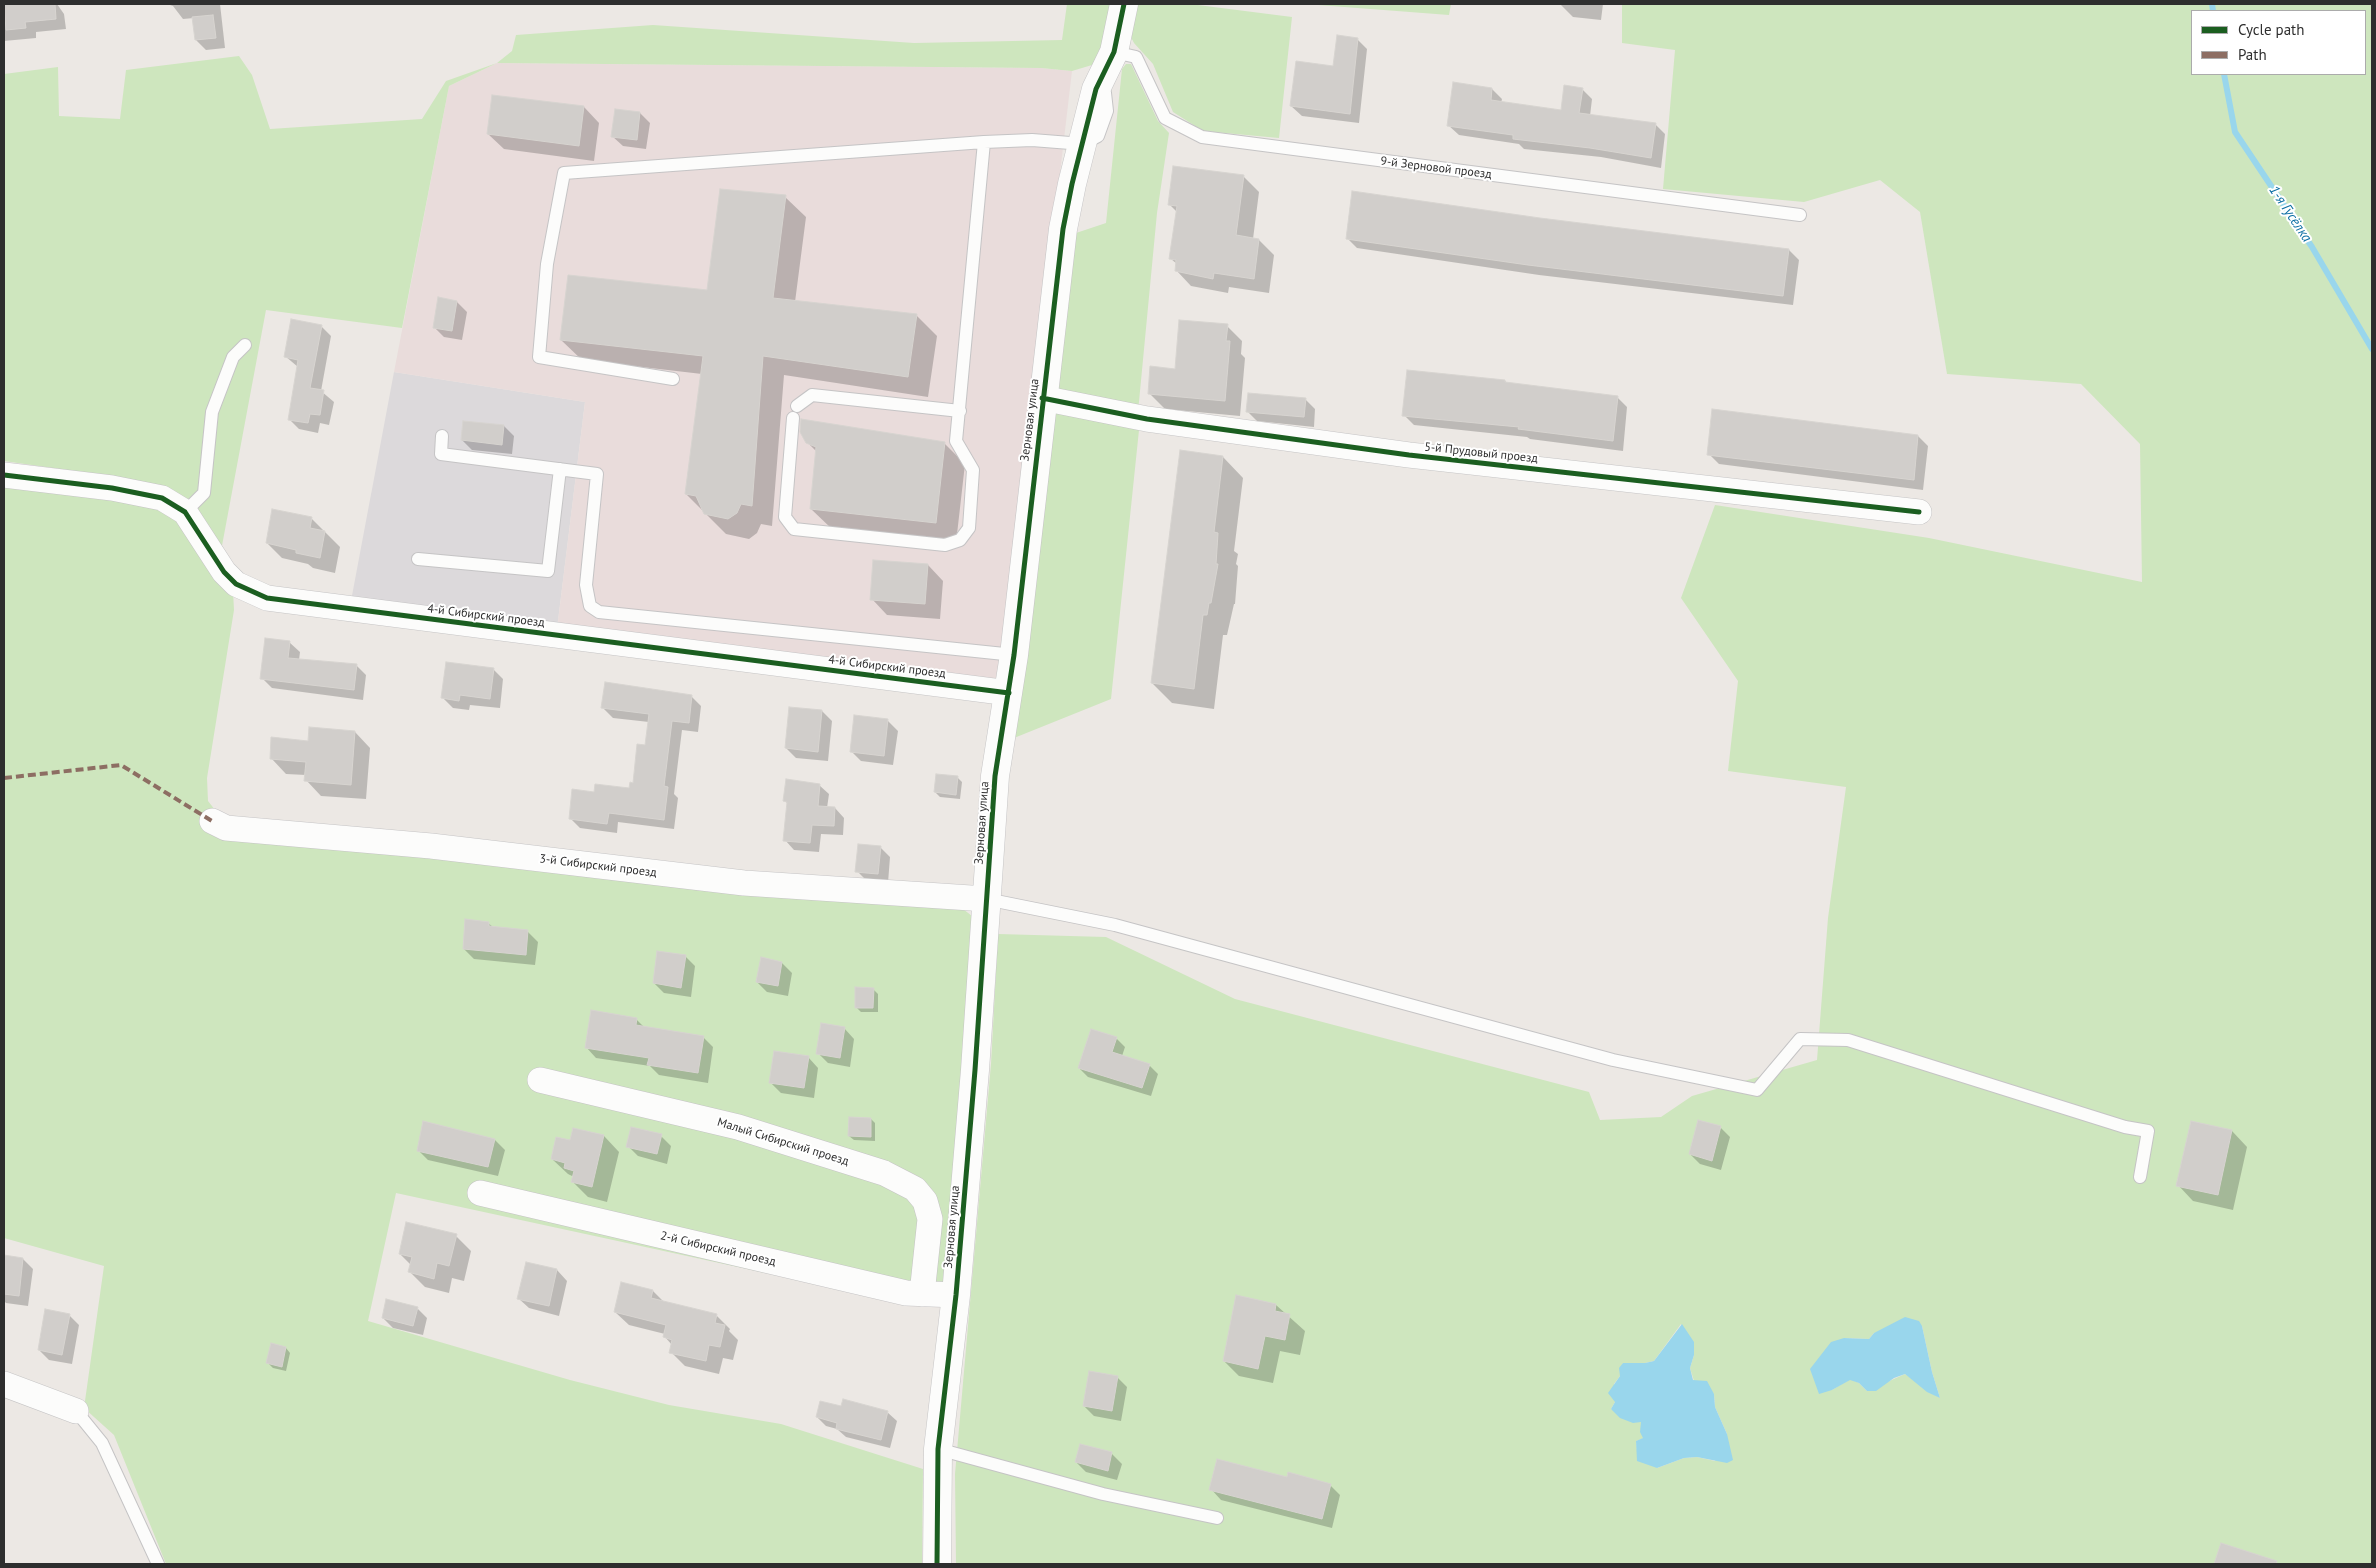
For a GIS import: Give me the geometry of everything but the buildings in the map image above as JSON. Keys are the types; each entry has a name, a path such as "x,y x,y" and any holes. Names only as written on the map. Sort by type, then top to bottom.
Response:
{"street":[{"name":"Зерновая улица","path":"938,1564 938,1449 956,1295 975,1070 996,776 1014,655 1042,398 1063,229 1096,89 1114,52 1124,4"},
{"name":"5-й Прудовый проезд","path":"1042,398 1147,419 1408,455 1919,512"},
{"name":"4-й Сибирский проезд","path":"4,476 120,489 162,498 185,512 224,572 236,584 267,598 1009,693"},
{"name":"3-й Сибирский проезд","path":"212,821 226,828 431,846 744,883 986,900"},
{"name":"Малый Сибирский проезд","path":"540,1080 738,1127 884,1173 915,1189 925,1201 930,1219 922,1294"},
{"name":"2-й Сибирский проезд","path":"480,1192 906,1293 956,1295"},
{"path":"4,1384 76,1411"}],"lane":[{"name":"9-й Зерновой проезд","path":"1114,52 1136,57 1165,118 1202,137 1800,216"},
{"path":"673,379 539,357 547,264 564,173 984,142 1032,140 1083,144"},
{"path":"793,418 785,517 794,528 944,545 960,540 969,528 973,470 956,441 984,142"},
{"path":"185,512 204,493 212,412 233,356 245,345"},
{"path":"797,406 812,395 960,411"},
{"path":"442,436 441,454 597,474 586,585 590,606 599,612 1014,655"},
{"path":"418,559 548,571 560,469"},
{"path":"986,900 1115,924 1613,1060 1757,1090 1800,1039 1848,1040 2125,1127 2148,1131 2140,1177"},
{"path":"76,1411 102,1443 158,1564"},
{"path":"938,1449 1103,1494 1216,1518"}],"shaded area":[{"path":"497,63 1041,68 1072,71 1001,674 995,681 557,629 585,402 394,372 449,86"},
{"path":"394,372 585,402 557,629 351,601"}],"green space":[{"path":"1067,4 1117,4 1102,62 1072,71 1041,68 497,63 512,51 516,35 653,25 914,43 1062,40"},
{"path":"1135,4 1190,4 1292,17 1279,138 1203,131 1173,112 1153,64 1134,43 1129,33"},
{"path":"1305,4 1451,4 1449,15"},
{"path":"1622,4 2372,4 2372,1564 956,1564 955,1474 991,1064 998,934 1106,937 1235,999 1589,1092 1600,1120 1661,1117 1692,1096 1817,1060 1828,918 1846,787 1728,771 1738,681 1681,598 1715,505 1929,538 2142,582 2140,444 2081,384 1947,374 1920,212 1880,180 1804,202 1663,189 1675,50 1622,43","holes":["1681,1324 1694,1355 1690,1368 1694,1381 1714,1394 1715,1407 1727,1434 1715,1461 1697,1457 1684,1458 1657,1468 1637,1450 1636,1441 1644,1438 1641,1422 1611,1409 1615,1402 1614,1384 1620,1376 1623,1363 1654,1361","1922,1326 1940,1398 1905,1374 1867,1391 1859,1383 1850,1379 1832,1390 1844,1338 1869,1339 1874,1333"]},
{"path":"239,56 252,75 270,129 422,119 446,81 497,63 449,86 402,328 266,310 221,551 116,477 4,461 4,74 58,67 59,116 120,119 126,70"},
{"path":"1126,64 1131,64 1158,121 1169,133 1157,213 1138,412 1139,430 1111,699 1014,738 1076,233 1106,223 1122,69"},
{"path":"4,484 112,498 156,508 180,521 233,591 234,610 207,778 208,801 219,815 963,909 972,916 948,1279 927,1304 904,1303 396,1193 368,1321 570,1380 669,1405 781,1424 923,1469 922,1564 166,1564 114,1435 84,1408 104,1266 4,1238"}],"water":[{"path":"1905,1317 1919,1321 1922,1326 1940,1398 1927,1392 1905,1374 1894,1378 1876,1391 1867,1391 1859,1383 1850,1380 1832,1390 1819,1394 1810,1369 1831,1342 1844,1338 1869,1339 1874,1333"},
{"path":"1682,1324 1694,1342 1694,1355 1690,1368 1693,1380 1707,1381 1714,1394 1715,1407 1727,1434 1733,1460 1727,1463 1697,1457 1684,1458 1657,1468 1637,1461 1636,1441 1643,1438 1640,1432 1641,1422 1633,1423 1620,1418 1611,1409 1615,1402 1608,1393 1620,1376 1619,1368 1623,1363 1654,1361"}],"waterway":[{"name":"1-я Гусёлка","path":"2212,4 2213,10"},
{"name":"1-я Гусёлка","path":"2224,75 2235,132 2312,247 2372,349"}],"marked path":[{"path":"4,778 121,765 212,821"}],"cycle path":[{"path":"937,1564 938,1449 956,1295 975,1070 995,776 1014,655 1063,229 1072,184 1096,89 1114,52 1124,4"},
{"path":"1042,398 1147,419 1409,455 1919,512"},
{"path":"4,475 112,488 162,498 185,512 224,572 236,584 267,598 1009,693"}]}
